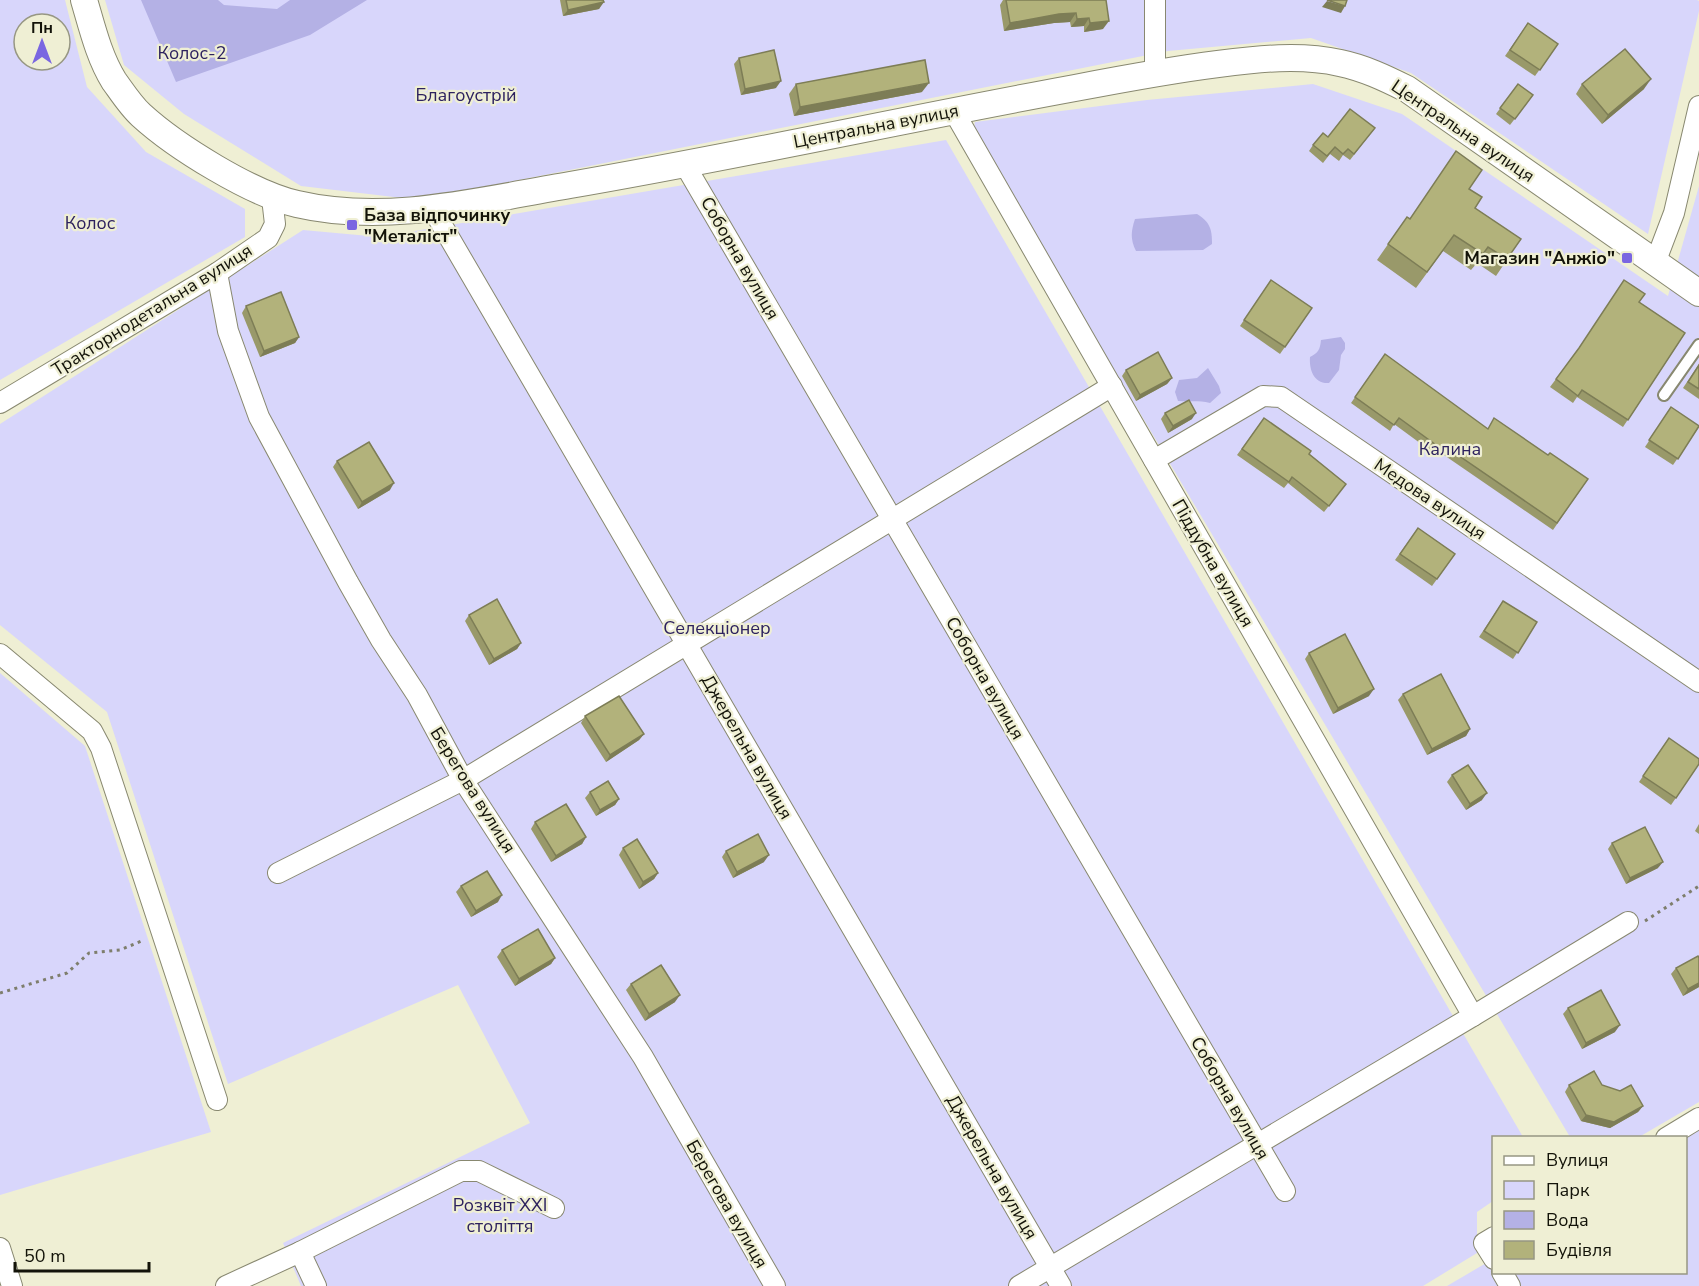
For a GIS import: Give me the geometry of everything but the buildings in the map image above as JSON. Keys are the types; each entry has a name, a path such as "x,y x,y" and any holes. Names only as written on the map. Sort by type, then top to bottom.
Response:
{"street":[{"name":"Центральна вулиця","path":"84,0 96,40 113,79 139,113 175,142 272,198 301,205 382,213 432,208 685,165 1155,73 1251,60 1304,57 1341,63 1372,72 1407,89 1699,293"},
{"path":"1155,0 1155,73"},
{"path":"1655,263 1674,213 1699,106"},
{"name":"Піддубна вулиця","path":"953,111 1473,1016"},
{"name":"Соборна вулиця","path":"685,165 1285,1191"},
{"name":"Тракторнодетальна вулиця","path":"0,403 217,273 268,238 275,224 272,198"},
{"name":"Джерельна вулиця","path":"432,208 1061,1286"},
{"name":"Берегова вулиця","path":"217,273 228,331 259,417 365,611 417,695 464,780 643,1057 775,1286"},
{"path":"278,873 464,780 1112,386"},
{"name":"Медова вулиця","path":"1154,460 1263,396 1281,397 1699,682"},
{"path":"0,654 92,730 101,748 217,1100"},
{"path":"1019,1286 1634,923"},
{"path":"1668,1136 1699,1118"},
{"path":"226,1286 300,1252 461,1171 479,1171 554,1208"},
{"path":"1492,1239 1484,1243 1492,1256"},
{"path":"0,1248 12,1286"},
{"path":"300,1252 315,1286"}],"lane":[{"path":"1664,395 1699,345"}],"path":[{"path":"1634,923 1699,886"},
{"path":"0,993 67,973 89,953 120,950 162,933"}],"green space":[{"name":"Колос","path":"0,0 65,0 68,12 12,12 12,72 72,72 72,28 87,87 146,152 245,209 245,237 0,380"},
{"name":"Благоустрій","path":"105,0 1697,0 1699,11 1648,234 1411,73 1311,38 1168,51 419,200 301,186 184,114 124,65"},
{"name":"Калина","path":"1313,84 1402,114 1668,296 1699,186 1699,1102 1641,1136 1569,1136 973,132 975,122 1147,100"},
{"name":"Селекціонер","path":"946,140 1522,1136 1492,1136 1492,1202 1477,1212 1477,1253 1423,1286 301,1286 283,1243 530,1123 458,985 228,1084 107,712 0,625 0,424 303,230 380,237"},
{"path":"0,673 85,746 211,1132 0,1195"},
{"path":"1699,1124 1699,1286 1447,1286 1492,1260 1492,1274 1687,1274 1687,1137"}],"water":[{"path":"141,0 218,0 224,5 277,9 290,0 367,0 310,35 176,82"},
{"path":"1197,214 1205,220 1211,234 1212,244 1203,250 1136,251 1132,235 1135,219"},
{"path":"1341,337 1345,343 1345,349 1341,355 1339,370 1329,383 1324,383 1316,379 1310,367 1310,357 1318,351 1321,340"},
{"path":"1208,368 1221,393 1210,403 1178,401 1175,392 1179,380 1197,378"}],"place":[{"name":"База відпочинку \"Металіст\"","path":"352,225"},
{"name":"Магазин \"Анжіо\"","path":"1627,258"}],"park label":[{"name":"Колос-2","path":"192,53"},
{"name":"Розквіт XXI століття","path":"500,1215"}]}
